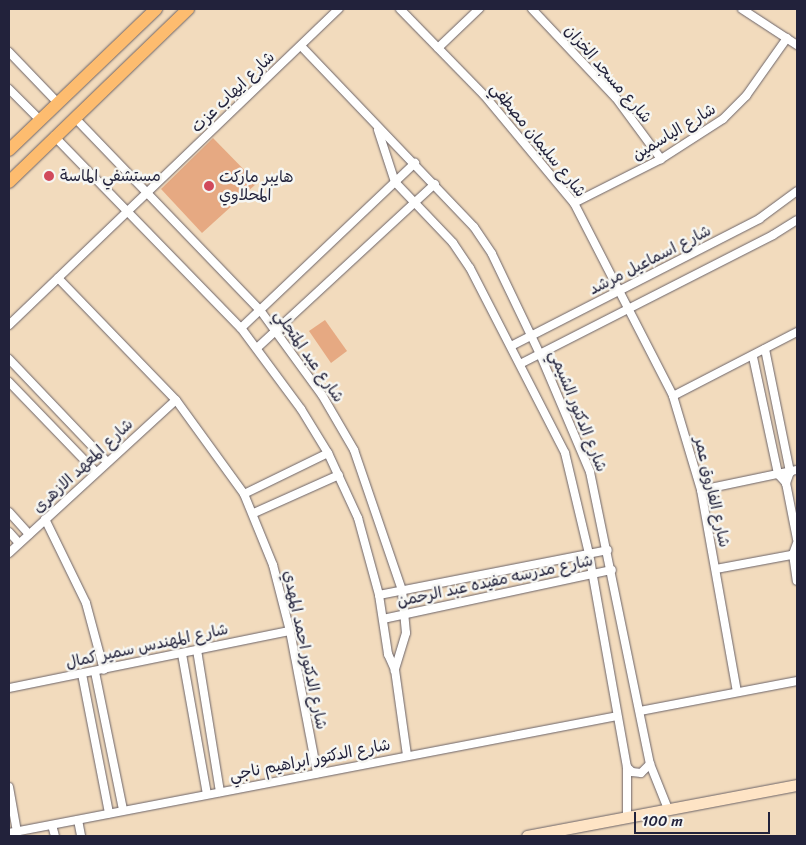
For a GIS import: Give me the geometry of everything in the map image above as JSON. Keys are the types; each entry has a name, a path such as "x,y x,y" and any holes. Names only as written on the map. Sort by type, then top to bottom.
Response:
{"main road":[{"path":"9,150 156,9"},
{"path":"9,182 54,136 188,9"}],"street":[{"name":"شارع ايهاب عزت","path":"9,325 339,9"},
{"name":"شارع سليمان مصطفي","path":"400,9 525,141 574,203 629,309"},
{"path":"438,48 479,9"},
{"name":"شارع مسجد الخزان","path":"532,9 616,98 661,159"},
{"path":"742,9 797,44"},
{"name":"شارع الياسمين","path":"574,203 661,159 735,108 788,38"},
{"name":"شارع الدكتور الشيمي","path":"301,46 378,130 435,184 474,228 492,254 540,354 586,460 608,550 650,764 668,809"},
{"path":"9,52 58,103"},
{"path":"9,89 40,120"},
{"name":"شارع عبد المتجلي","path":"74,118 146,195 260,310 277,329 322,395 354,450 402,590 406,634 396,670"},
{"name":"شارع الدكتور الشيمي","path":"378,130 395,182 453,243 470,268 565,453 593,574 627,767 627,817"},
{"name":"شارع عبد المتجلي","path":"54,136 126,213 241,328 257,348 328,453 358,518 379,595 388,654 396,670 407,755"},
{"path":"241,328 415,163"},
{"path":"257,348 435,184"},
{"name":"شارع اسماعيل مرشد","path":"511,346 760,219 797,191"},
{"name":"شارع اسماعيل مرشد","path":"520,364 774,235 797,220"},
{"name":"شارع الدكتور احمد المهدي","path":"58,278 176,400 244,494 254,513 273,565 290,631 316,773"},
{"name":"شارع الفاروق عمر","path":"629,309 673,396 701,490 737,692"},
{"path":"673,396 753,357 797,332"},
{"path":"765,349 794,471 786,484"},
{"path":"753,357 778,474 786,484 797,539"},
{"path":"9,359 106,461"},
{"path":"9,382 95,471"},
{"name":"شارع المعهد الازهرى","path":"9,553 95,471 176,400"},
{"path":"244,494 328,453"},
{"path":"701,490 794,471"},
{"path":"254,513 339,475"},
{"path":"9,512 29,534"},
{"path":"45,519 81,590 104,670"},
{"path":"9,532 19,543"},
{"path":"797,543 795,554 797,581"},
{"name":"شارع مدرسه مفيده عبد الرحمن","path":"379,595 608,550"},
{"path":"716,570 795,554"},
{"name":"شارع مدرسه مفيده عبد الرحمن","path":"383,619 612,570"},
{"name":"شارع المهندس سمير كمال","path":"9,688 290,631"},
{"path":"197,650 220,792"},
{"path":"182,654 207,794"},
{"path":"95,672 122,810"},
{"path":"82,674 108,813"},
{"path":"640,711 797,681"},
{"name":"شارع الدكتور ابراهيم ناجي","path":"9,833 617,716"},
{"path":"627,767 632,772 642,773 650,764"},
{"path":"526,836 797,785"},
{"path":"9,787 17,832"},
{"path":"78,820 81,836"},
{"path":"52,825 54,836"}],"building":[{"name":"هايبر ماركت المحلاوي","path":"213,138 257,183 202,233 161,189"},
{"path":"325,320 347,351 331,363 309,331"}],"place":[{"name":"مستشفي الماسة","path":"49,176"},
{"name":"هايبر ماركت المحلاوي","path":"209,186"}]}
